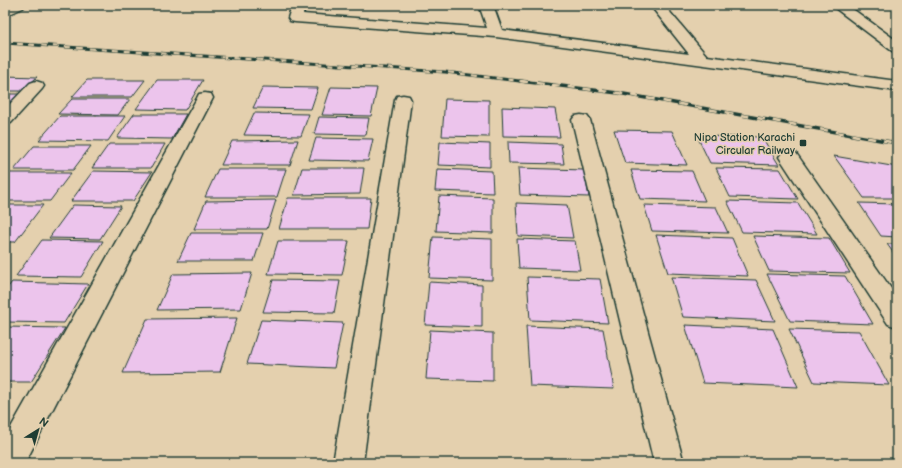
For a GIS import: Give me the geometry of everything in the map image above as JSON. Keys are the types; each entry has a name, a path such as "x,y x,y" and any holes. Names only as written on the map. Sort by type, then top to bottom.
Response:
{"street":[{"path":"5,12 18,5"},
{"path":"299,5 295,18 496,33 897,86"},
{"path":"486,5 496,33"},
{"path":"657,5 702,60"},
{"path":"838,5 894,43"},
{"path":"5,119 36,86"},
{"path":"8,463 205,98"},
{"path":"348,463 403,100"},
{"path":"581,120 669,463"},
{"path":"789,157 897,317"}],"building":[{"path":"5,76 37,77 22,91 5,91"},
{"path":"87,80 145,80 132,97 72,97"},
{"path":"157,80 203,80 185,110 136,109"},
{"path":"263,87 318,88 311,109 253,108"},
{"path":"331,87 377,88 371,116 322,115"},
{"path":"5,94 21,94 5,109"},
{"path":"72,99 130,99 118,115 58,114"},
{"path":"445,99 489,100 489,137 442,136"},
{"path":"502,107 555,109 560,137 503,136"},
{"path":"254,113 309,114 301,136 244,135"},
{"path":"134,114 186,114 172,139 117,138"},
{"path":"60,116 125,116 108,141 39,140"},
{"path":"319,117 369,118 366,135 314,134"},
{"path":"614,130 672,131 687,165 625,163"},
{"path":"697,136 762,137 779,165 710,163"},
{"path":"316,138 373,139 368,161 309,160"},
{"path":"298,140 290,165 221,165 232,141"},
{"path":"440,142 490,144 490,167 438,165"},
{"path":"508,142 561,144 564,164 509,163"},
{"path":"109,144 165,144 151,168 92,168"},
{"path":"34,146 91,146 73,170 14,170"},
{"path":"834,156 897,167 897,198 864,198"},
{"path":"302,168 364,168 360,194 294,195"},
{"path":"518,168 584,170 589,197 520,195"},
{"path":"716,168 780,169 798,199 730,197"},
{"path":"218,169 286,169 277,197 205,197"},
{"path":"437,169 492,171 493,193 435,191"},
{"path":"631,170 692,171 705,201 640,199"},
{"path":"93,171 152,172 133,201 71,201"},
{"path":"5,173 71,173 50,201 5,201"},
{"path":"439,196 493,198 493,233 436,231"},
{"path":"288,198 371,198 367,229 279,229"},
{"path":"276,200 267,229 194,229 206,201"},
{"path":"727,201 798,203 817,234 742,232"},
{"path":"516,203 567,205 573,238 518,236"},
{"path":"859,203 897,204 897,237 881,236"},
{"path":"5,205 43,205 15,242 5,242"},
{"path":"73,205 121,206 100,239 49,238"},
{"path":"644,205 716,207 728,233 652,231"},
{"path":"191,233 263,233 254,261 178,261"},
{"path":"656,235 732,238 748,276 668,273"},
{"path":"753,236 829,238 850,273 769,271"},
{"path":"433,237 492,239 492,280 429,278"},
{"path":"517,239 575,241 580,270 519,268"},
{"path":"42,240 103,241 81,277 16,276"},
{"path":"278,241 349,241 342,275 268,274"},
{"path":"887,244 897,244 897,258"},
{"path":"252,273 241,309 157,310 173,274"},
{"path":"767,274 845,276 873,324 790,321"},
{"path":"527,277 600,279 608,323 530,320"},
{"path":"671,277 756,280 775,321 683,317"},
{"path":"273,280 340,281 334,313 263,312"},
{"path":"12,282 88,284 64,323 5,322 5,291"},
{"path":"429,282 482,285 482,327 425,325"},
{"path":"237,318 220,372 123,373 147,319"},
{"path":"261,320 343,323 334,368 247,364"},
{"path":"685,325 773,329 798,387 703,383"},
{"path":"526,326 603,329 614,389 530,386"},
{"path":"5,327 65,328 31,382 5,382"},
{"path":"789,329 859,331 889,385 814,382"},
{"path":"430,330 493,333 493,381 426,379"}],"railway":[{"path":"5,43 445,72 528,82"},
{"path":"520,81 618,93 897,143"}],"place":[{"name":"Nipa Station Karachi Circular Railway","path":"803,143"}]}
